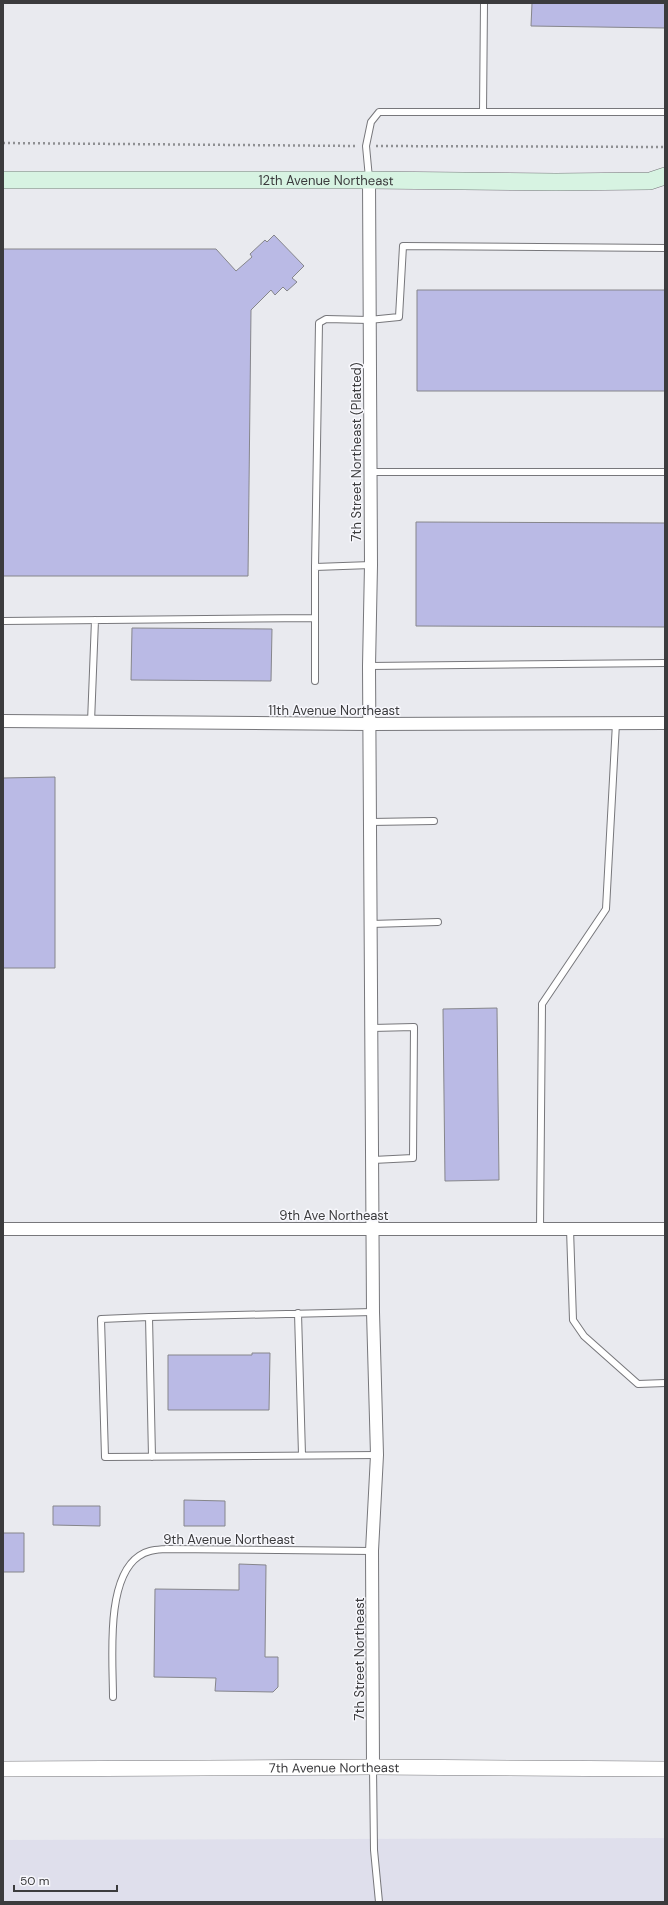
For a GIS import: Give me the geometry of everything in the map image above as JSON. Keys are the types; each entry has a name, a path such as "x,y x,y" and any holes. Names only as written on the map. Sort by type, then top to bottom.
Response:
{"main road":[{"name":"12th Avenue Northeast","path":"3,180 660,181"}],"street":[{"name":"7th Street Northeast (Platted)","path":"369,180 371,565 369,724 373,1160"},
{"name":"11th Avenue Northeast","path":"3,721 369,724 665,723"},
{"name":"7th Street Northeast","path":"373,1160 373,1312 377,1455 372,1551 373,1767"},
{"name":"9th Ave Northeast","path":"3,1229 665,1229"},
{"name":"7th Avenue Northeast","path":"3,1769 373,1767 665,1769"}],"lane":[{"path":"483,112 484,3"},
{"path":"369,180 366,146 371,122 379,112 665,112"},
{"path":"315,681 315,567 319,323 326,319 369,320 399,317 403,246 665,248"},
{"path":"370,472 665,472"},
{"path":"315,567 371,565"},
{"path":"3,621 315,618"},
{"path":"92,722 95,620"},
{"path":"369,666 665,663"},
{"path":"540,1229 542,1004 606,909 616,724"},
{"path":"370,822 434,821"},
{"path":"371,924 438,922"},
{"path":"372,1028 414,1027 413,1158 373,1160"},
{"path":"570,1229 573,1320 584,1336 638,1384 665,1383"},
{"path":"373,1312 101,1319 105,1457 377,1455"},
{"path":"298,1313 302,1455"},
{"path":"149,1317 152,1457"},
{"name":"9th Avenue Northeast","path":"113,1697 113,1616 120,1584 132,1561 140,1555 151,1550 166,1549 372,1551"},
{"path":"373,1767 374,1850 379,1902"}],"path":[{"path":"3,143 665,147"}],"shaded area":[{"path":"665,1838 665,1902 3,1902 3,1840"}],"building":[{"path":"532,3 665,3 665,28 531,26"},
{"path":"274,235 304,266 292,278 297,282 287,291 283,287 275,295 271,290 251,310 248,576 3,576 3,249 216,249 236,271 252,257 250,254 265,240 267,242"},
{"path":"417,290 665,290 665,391 417,391"},
{"path":"416,522 665,523 665,627 416,626"},
{"path":"132,628 272,629 271,681 131,680"},
{"path":"55,777 55,968 3,968 3,778"},
{"path":"497,1008 499,1180 445,1181 443,1009"},
{"path":"252,1353 270,1353 269,1410 168,1410 168,1355 252,1355"},
{"path":"184,1500 225,1501 225,1526 184,1526"},
{"path":"53,1506 100,1506 100,1526 53,1525"},
{"path":"3,1533 24,1533 24,1572 3,1572"},
{"path":"239,1564 266,1565 265,1657 278,1657 278,1687 273,1692 215,1691 216,1678 154,1677 155,1589 239,1590"}]}
